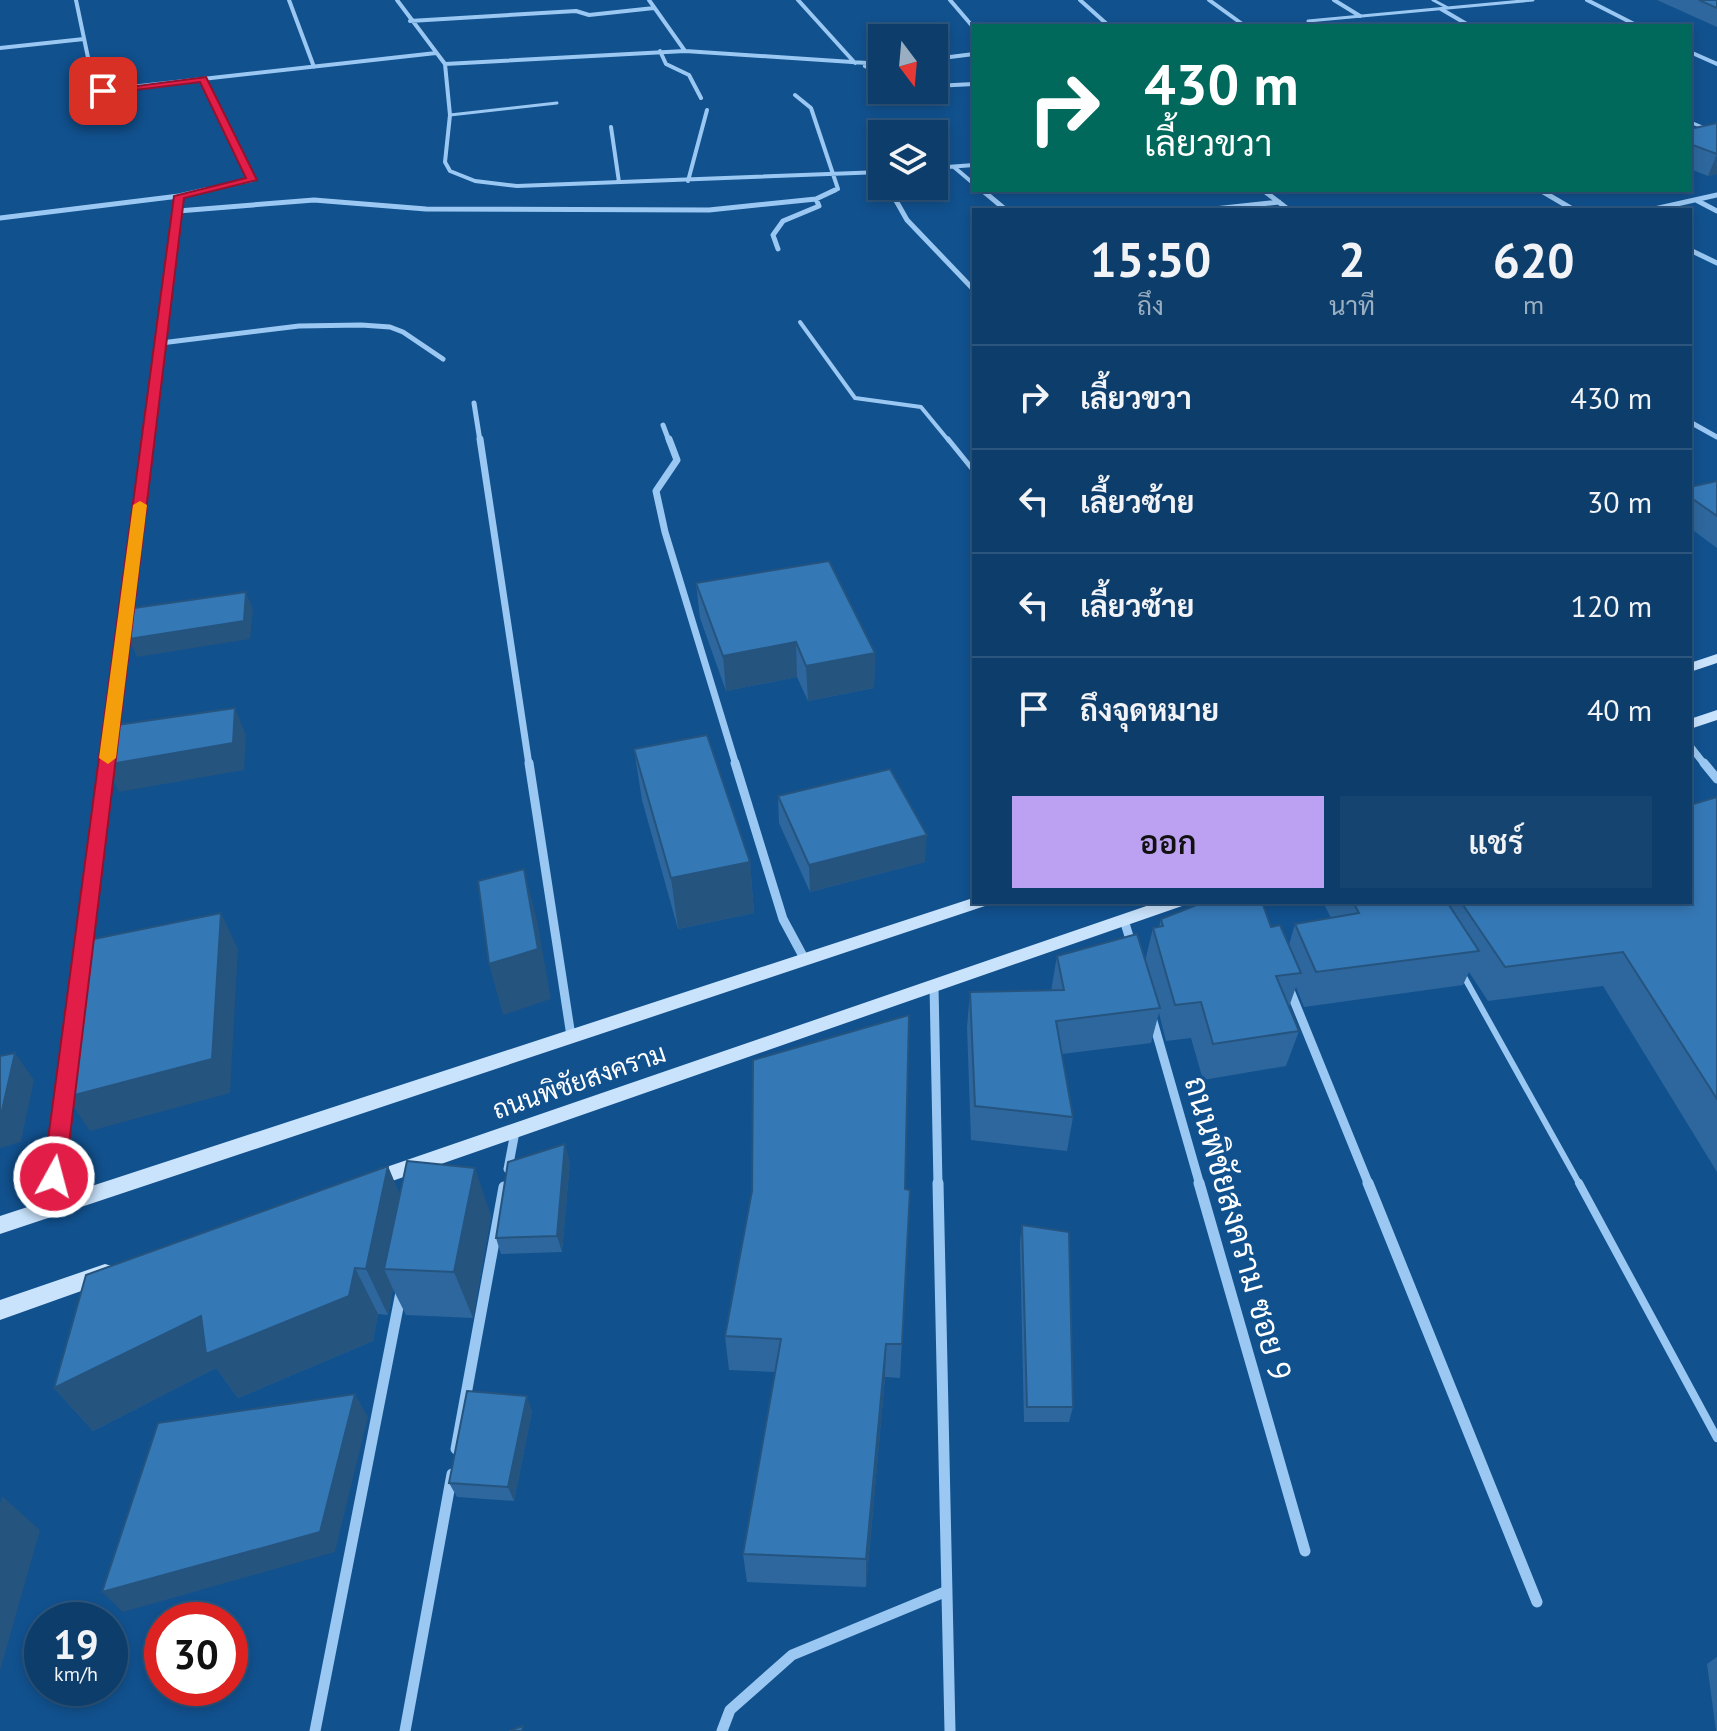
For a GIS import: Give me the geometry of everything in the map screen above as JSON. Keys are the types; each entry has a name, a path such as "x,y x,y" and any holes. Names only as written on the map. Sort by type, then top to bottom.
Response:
{"main road":[{"path":"1692,667 1717,658"},
{"path":"1692,723 1717,715"},
{"name":"ถนนพิชัยสงคราม","path":"0,1225 973,904"},
{"name":"ถนนพิชัยสงคราม","path":"353,1187 425,1169 515,1131 1170,904"},
{"path":"0,1310 118,1269"}],"street":[{"path":"76,0 95,91 436,53"},
{"path":"289,0 314,67"},
{"path":"397,0 445,64 450,115 445,162 450,171 475,181 517,186 868,173"},
{"path":"649,0 685,51"},
{"path":"798,0 855,63"},
{"path":"950,0 972,26"},
{"path":"1080,0 1107,24"},
{"path":"1209,0 1242,24"},
{"path":"1334,0 1360,16"},
{"path":"1587,0 1634,24"},
{"path":"410,21 576,11 589,15 654,8"},
{"path":"1441,9 1467,24"},
{"path":"0,48 84,39"},
{"path":"660,51 666,64 689,75 701,98"},
{"path":"445,64 660,51 868,64"},
{"path":"1692,53 1717,64"},
{"path":"948,57 972,54"},
{"path":"862,64 868,67"},
{"path":"0,218 179,196 252,180 203,79"},
{"path":"948,85 972,84"},
{"path":"178,211 314,200 426,209 569,212 709,210 816,199 838,189 811,108 795,95"},
{"path":"688,181 707,110"},
{"path":"611,127 619,182"},
{"path":"948,167 972,165"},
{"path":"954,167 972,182"},
{"path":"984,192 1004,208"},
{"path":"1266,192 1286,208"},
{"path":"1542,192 1570,208"},
{"path":"1659,208 1717,195"},
{"path":"110,736 179,196"},
{"path":"778,249 773,235 783,221 819,206 816,199"},
{"path":"895,200 907,220 972,288"},
{"path":"1695,200 1717,211"},
{"path":"1224,208 1279,202"},
{"path":"1692,251 1717,263"},
{"path":"161,343 299,326 361,325 390,327 403,332 443,359"},
{"path":"474,403 571,1036"},
{"path":"1692,423 1717,437"},
{"path":"663,425 677,460 656,491 665,532 783,919 804,958"},
{"path":"1692,748 1717,779"},
{"path":"50,1208 108,752"},
{"path":"1124,920 1137,965"},
{"path":"1284,975 1537,1602"},
{"path":"934,986 950,1731"},
{"name":"ถนนพิชัยสงคราม ซอย 9","path":"1150,1010 1305,1551"},
{"path":"405,1731 515,1131"},
{"path":"315,1731 402,1285"},
{"path":"722,1731 730,1710 792,1655 947,1591"}],"lane":[{"path":"1433,0 1448,8"},
{"path":"1308,21 1533,0"},
{"path":"450,115 557,103"},
{"path":"1692,123 1717,133"},
{"path":"800,322 855,398 921,407 972,469"},
{"path":"1458,967 1491,1018 1519,1077 1656,1315 1717,1438"}],"building":[{"path":"1699,0 1717,0 1717,8"},
{"path":"1717,123 1717,154 1692,145 1692,129"},
{"path":"1717,481 1717,516 1692,498 1692,487"},
{"path":"829,561 875,653 806,666 796,642 723,656 696,583"},
{"path":"246,592 244,621 129,639 134,608"},
{"path":"235,708 233,743 105,765 110,726"},
{"path":"707,735 750,862 671,878 634,749"},
{"path":"890,769 927,835 809,865 778,796"},
{"path":"1717,797 1717,1099 1623,952 1505,967 1462,904 1692,904 1692,804"},
{"path":"524,869 538,949 489,964 478,881"},
{"path":"1199,904 1263,904 1271,927 1280,925 1301,973 1276,976 1299,1031 1213,1044 1201,1002 1175,1005 1153,928 1163,926 1161,919"},
{"path":"1354,904 1448,904 1479,951 1316,972 1295,924 1359,913"},
{"path":"221,913 212,1059 67,1097 84,941"},
{"path":"1137,934 1160,1008 1056,1021 1073,1117 975,1106 970,992 1064,990 1057,956"},
{"path":"909,1015 905,1189 910,1190 902,1344 886,1344 866,1559 743,1554 781,1339 725,1336 752,1191 753,1060"},
{"path":"15,1053 1,1115 0,1116 0,1056"},
{"path":"565,1144 557,1236 496,1238 508,1162"},
{"path":"407,1161 475,1168 454,1272 384,1269"},
{"path":"388,1166 366,1269 355,1268 349,1296 206,1354 201,1316 54,1388 86,1275"},
{"path":"1022,1225 1069,1232 1073,1407 1027,1407"},
{"path":"467,1391 527,1396 508,1487 449,1483"},
{"path":"355,1394 320,1532 102,1592 158,1423"}],"slow traffic":[{"path":"108,758 140,505"}],"route":[{"path":"54,1177 179,196 252,180 203,79 103,91"}]}
